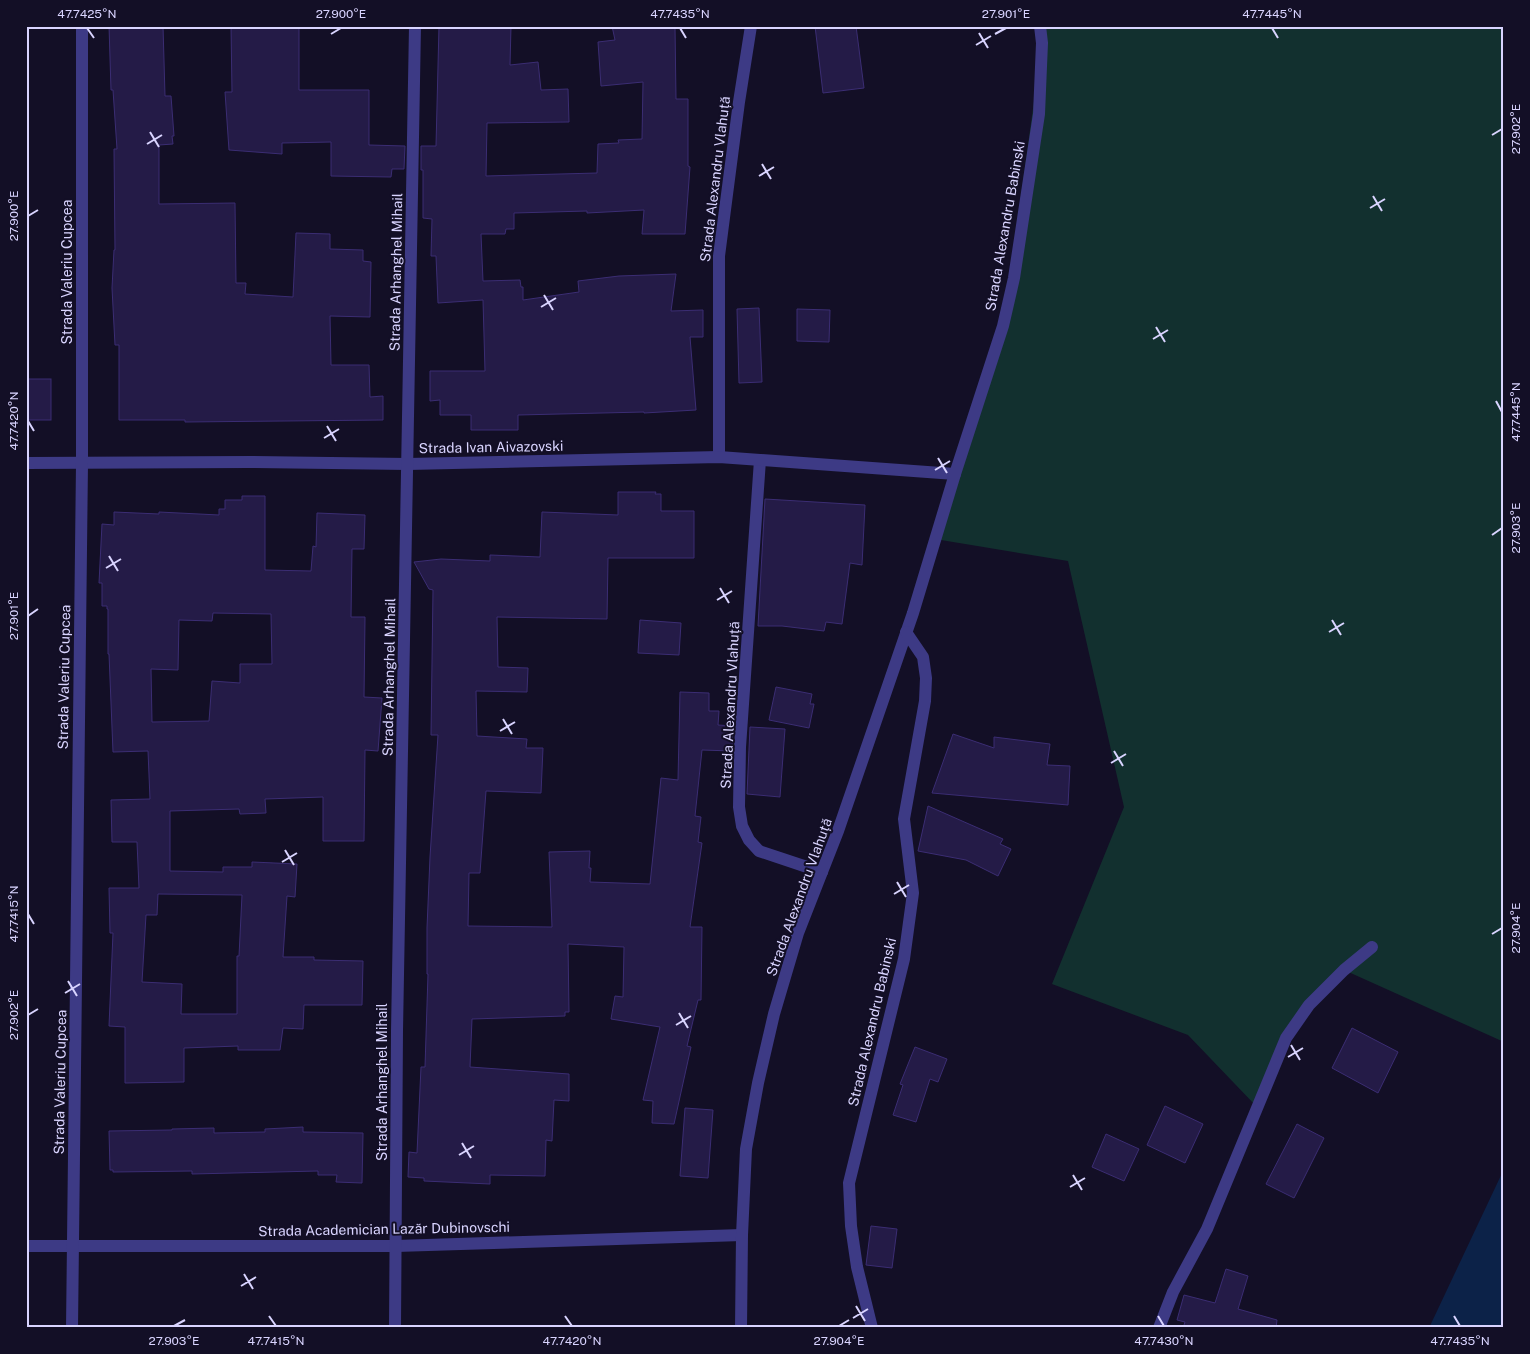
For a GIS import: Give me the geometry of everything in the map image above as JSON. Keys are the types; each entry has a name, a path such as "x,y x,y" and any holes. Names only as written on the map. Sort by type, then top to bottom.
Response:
{"street":[{"name":"Strada Valeriu Cupcea","path":"72,1328 82,463 82,26"},
{"name":"Strada Arhanghel Mihail","path":"395,1328 396,1031 415,26"},
{"name":"Strada Аlexandru Vlahuță","path":"719,457 719,256 751,26"},
{"name":"Strada Alexandru Babinski","path":"872,1328 857,1267 851,1226 849,1183 904,959 913,893 904,819 925,701 926,678 923,658 906,632 992,363 1014,278 1039,114 1042,43 1040,26"},
{"name":"Strada Ivan Aivazovski","path":"26,463 248,462 408,464 719,457 955,474"},
{"name":"Strada Alexandru Vlahuță","path":"760,460 740,746 740,807 742,826 749,840 759,851 822,872"},
{"name":"Strada Аlexandru Vlahuță","path":"741,1328 742,1235 746,1149 758,1083 774,1014 798,934 838,831 906,632"},
{"path":"1159,1328 1173,1292 1207,1230 1286,1038 1309,1005 1344,970 1372,947"},
{"name":"Strada Academician Lazăr Dubinovschi","path":"26,1246 396,1246 742,1235"}],"green space":[{"path":"1038,26 1504,26 1504,1042 1344,970 1286,1038 1257,1107 1188,1035 1052,984 1124,807 1068,561 935,539 1003,326 1042,43"}],"water":[{"path":"1504,1169 1504,1328 1429,1328"}],"building":[{"path":"109,26 163,26 165,96 171,96 174,136 172,136 173,144 159,145 159,204 235,203 236,283 246,283 245,294 293,297 296,233 330,234 330,249 363,250 363,261 371,262 370,317 330,316 331,365 369,365 370,397 383,396 383,420 185,422 185,420 119,420 119,345 115,345 112,288 115,250 114,149 117,149 113,90 111,90"},
{"path":"231,26 299,26 299,90 369,90 369,145 405,146 404,169 392,169 391,177 331,176 331,142 282,143 282,154 229,150 225,92 232,92"},
{"path":"439,26 511,26 510,65 538,62 541,90 568,89 569,122 487,123 486,176 597,173 598,144 619,143 618,140 642,139 643,82 601,86 598,42 615,40 612,26 675,27 676,99 688,99 688,166 690,167 685,234 642,234 644,210 587,213 587,211 514,213 514,229 506,229 505,234 481,234 483,281 520,280 521,287 523,287 523,300 579,292 578,281 619,276 676,274 671,311 703,310 703,337 690,337 696,410 644,413 518,415 518,430 471,430 471,415 440,415 440,400 430,401 430,371 485,371 483,300 438,303 436,256 431,256 432,219 423,218 421,146 436,146"},
{"path":"815,26 856,26 864,88 823,93"},
{"path":"759,308 762,382 739,383 737,309"},
{"path":"797,309 830,310 829,342 797,341"},
{"path":"26,379 51,379 51,420 26,420"},
{"path":"618,492 656,492 655,494 661,494 661,511 694,511 694,558 608,558 607,619 497,617 498,667 528,668 527,692 476,691 477,736 527,739 526,748 543,748 541,793 486,791 480,873 469,873 468,926 552,927 549,852 590,851 590,882 650,884 661,778 678,780 680,692 709,693 709,711 719,711 718,725 733,726 732,751 702,750 695,816 701,817 698,842 702,843 690,927 702,927 701,1000 698,1000 687,1046 691,1047 674,1124 652,1123 653,1101 643,1100 660,1027 611,1019 615,996 623,997 624,947 568,944 569,1012 565,1012 565,1016 472,1019 470,1067 569,1074 569,1101 554,1100 552,1141 546,1140 545,1176 490,1175 490,1184 424,1181 424,1178 408,1177 409,1152 417,1153 421,1067 425,1067 428,974 427,928 438,735 431,735 433,590 429,589 414,562 441,559 490,561 490,555 540,557 542,512 618,515"},
{"path":"242,496 265,496 265,570 311,571 313,546 316,547 317,513 365,515 364,549 352,549 351,617 365,617 364,697 382,698 378,751 365,750 364,841 323,841 323,797 265,799 266,813 240,814 239,809 170,811 170,871 223,872 223,867 252,867 252,862 297,864 295,897 287,896 283,957 314,957 314,960 363,961 362,1005 304,1005 303,1029 283,1028 280,1050 238,1050 238,1046 184,1048 184,1082 125,1083 125,1027 109,1026 113,933 110,933 109,888 139,888 137,842 112,842 111,800 150,799 148,751 113,752 108,654 108,609 107,606 102,606 102,583 99,583 102,524 114,525 114,512 219,515 219,509 225,509 225,500 242,500","holes":["213,613 271,614 272,664 240,664 240,683 212,681 209,721 152,722 151,669 178,670 179,620 212,621","158,894 242,895 239,956 237,956 237,1014 181,1014 182,984 142,982 146,915 157,915"]},
{"path":"765,499 865,505 862,565 850,563 842,624 826,622 824,631 782,626 758,626"},
{"path":"640,620 681,623 679,655 638,653"},
{"path":"776,687 812,694 810,704 814,704 809,728 769,720"},
{"path":"750,727 785,729 780,797 747,794"},
{"path":"953,734 994,748 994,737 1050,744 1047,765 1070,766 1068,805 932,793"},
{"path":"928,806 1003,839 1000,844 1011,849 998,876 966,860 918,851"},
{"path":"1352,1028 1398,1052 1378,1093 1332,1068"},
{"path":"915,1047 947,1059 938,1082 930,1079 916,1122 893,1115 903,1085 900,1084"},
{"path":"1165,1106 1203,1124 1185,1163 1147,1145"},
{"path":"685,1108 713,1110 708,1178 680,1176"},
{"path":"1297,1124 1324,1138 1294,1198 1266,1184"},
{"path":"303,1127 303,1132 363,1133 362,1183 336,1182 337,1175 318,1175 318,1171 192,1174 192,1171 113,1172 113,1170 110,1170 109,1131 214,1128 214,1133 265,1132 265,1129"},
{"path":"1106,1134 1139,1149 1124,1181 1092,1167"},
{"path":"871,1226 897,1229 892,1268 866,1265"},
{"path":"1226,1269 1248,1276 1238,1309 1277,1320 1276,1328 1183,1328 1185,1322 1177,1320 1184,1295 1215,1303"}]}
